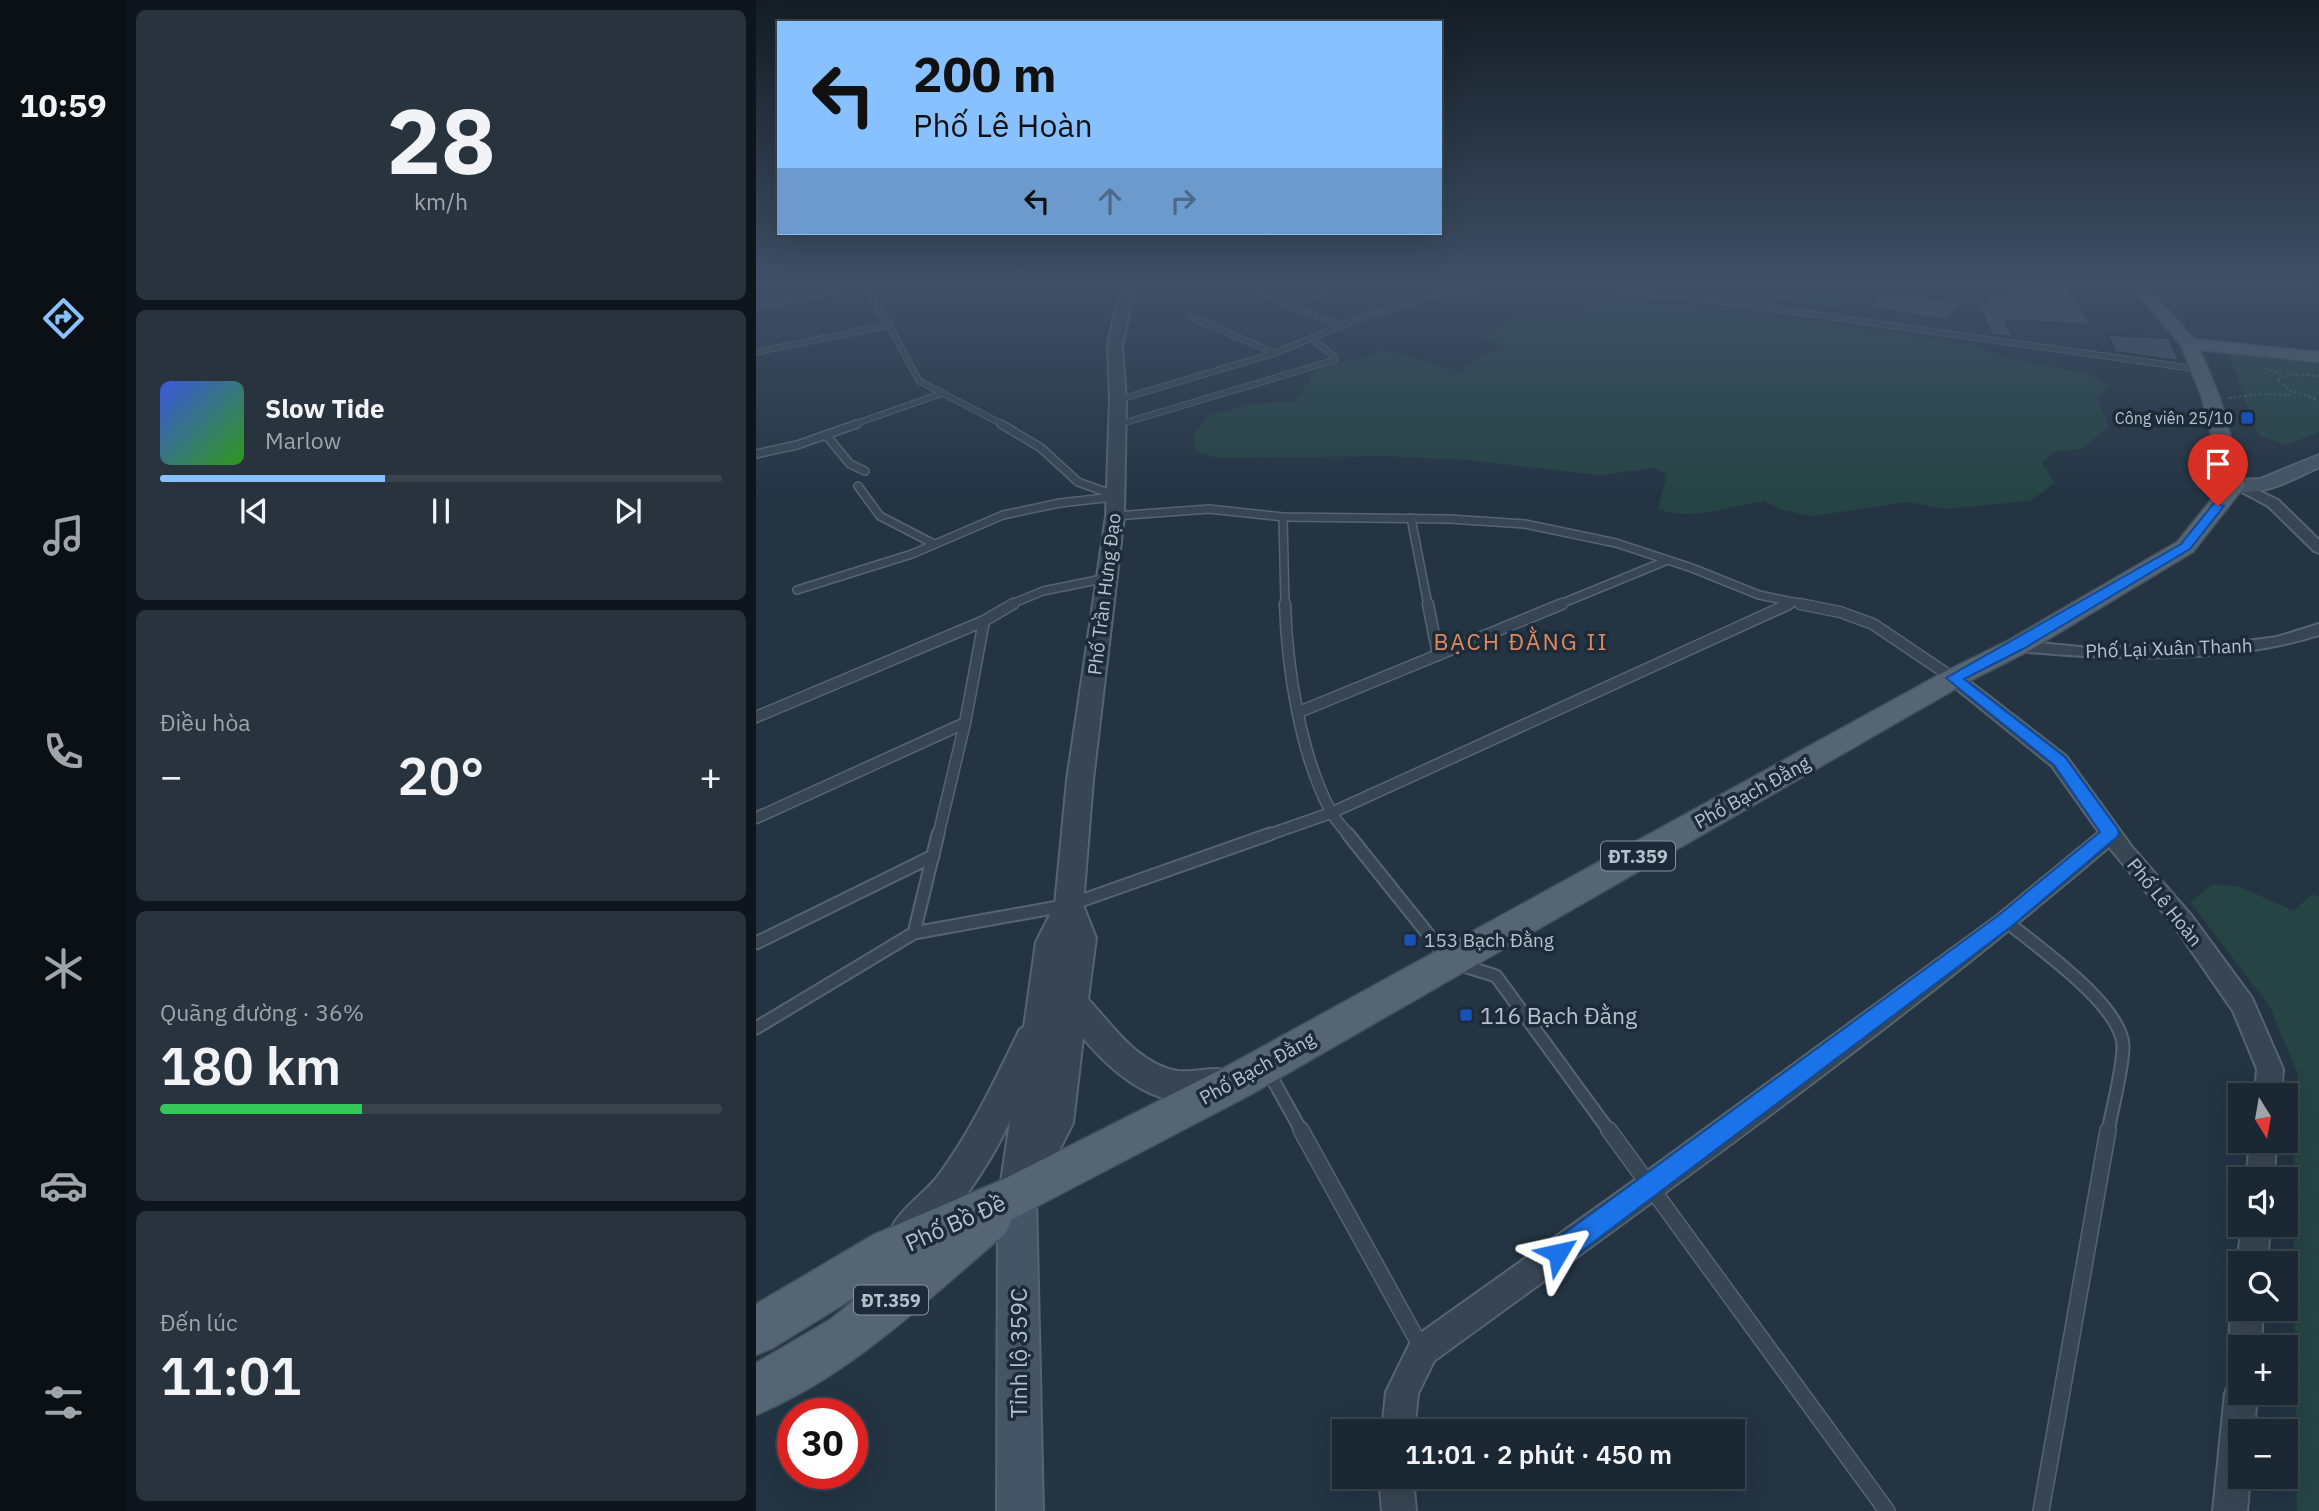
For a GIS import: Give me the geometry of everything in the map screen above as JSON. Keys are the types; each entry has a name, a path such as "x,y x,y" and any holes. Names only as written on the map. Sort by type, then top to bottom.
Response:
{"main road":[{"path":"2196,355 2197,369 2211,398 2240,487 2319,460"},
{"path":"2201,355 2213,377 2211,398"},
{"path":"2295,355 2319,357"},
{"name":"Phố Bạch Đằng","path":"1017,1195 1236,1082 1954,678 2018,646 2185,547 2240,487"},
{"name":"Phố Bồ Đề","path":"756,1331 889,1251 1017,1195"},
{"name":"Phố Bồ Đề","path":"756,1390 848,1336 1017,1195"},
{"name":"Tỉnh lộ 359C","path":"1017,1195 1020,1511"}],"street":[{"name":"Phố Trần Hưng Đạo","path":"1017,1195 1056,1123 1057,1009 1081,938 1069,905 1080,780 1116,506 1118,400 1115,355"},
{"path":"2240,487 2273,503 2319,548"},
{"name":"Phố Lại Xuân Thanh","path":"2018,646 2090,653 2231,648 2279,642 2319,629"},
{"name":"Phố Lê Hoàn","path":"1954,678 2059,761 2110,833 2183,921 2243,1005 2270,1069 2269,1083"},
{"path":"1399,1419 1402,1392 1423,1350 1648,1188 2006,920 2110,833"},
{"path":"889,1251 950,1190 1057,1009 1147,1077 1177,1086 1236,1082"},
{"path":"2230,1511 2240,1405"},
{"path":"1397,1489 1399,1511"}],"lane":[{"path":"905,355 919,381 1032,442 1078,482 1116,506"},
{"path":"1118,400 1270,355"},
{"path":"1117,425 1335,360 1332,355"},
{"path":"2095,355 2197,369"},
{"path":"756,454 797,445 940,394"},
{"path":"826,435 845,459 865,471"},
{"path":"858,486 880,516 934,544"},
{"path":"797,590 884,564 1003,515 1060,503 1209,509 1283,517 1411,518 1525,524 1616,543 1759,595 1840,612 1873,624 1954,678"},
{"path":"1283,517 1286,632 1314,775 1331,813 1450,961 1496,976 1648,1188 1887,1511"},
{"path":"1411,518 1438,655"},
{"path":"1300,712 1668,560"},
{"path":"756,717 984,621 1013,601 1034,592 1107,578"},
{"path":"756,1028 914,933 1069,905 1331,813 1792,602"},
{"path":"914,933 965,723 984,621"},
{"path":"756,818 965,723"},
{"path":"756,943 933,856"},
{"path":"2006,920 2095,997 2115,1021 2123,1045 2041,1511"},
{"path":"1265,1064 1423,1350"}],"path":[{"path":"2300,396 2280,386 2277,379 2283,375 2299,373 2319,376"},
{"path":"2211,398 2262,394 2319,400"}],"green space":[{"path":"1371,355 1401,355 1458,371 1487,355 1999,355 2014,360 2087,373 2108,386 2097,399 2109,426 2082,449 2053,452 2042,463 2055,483 2030,501 1946,509 1908,502 1813,516 1782,510 1765,501 1698,514 1671,513 1658,509 1667,474 1653,468 1599,475 1468,460 1387,456 1218,458 1196,451 1193,436 1208,416 1259,403 1295,401 1315,371"},
{"path":"2228,355 2319,363 2319,432 2287,445 2259,436"},
{"path":"2213,884 2240,887 2294,911 2312,894 2319,897 2319,1511 2297,1511 2298,1335 2295,1335 2295,1321 2298,1321 2298,1251 2294,1251 2294,1237 2298,1237 2298,1167 2294,1167 2295,1153 2298,1153 2298,1074 2270,1007 2190,902"}],"building":[{"path":"2133,355 2176,355 2179,361"}],"place":[{"name":"Công viên 25/10","path":"2247,418"},
{"name":"153 Bạch Đằng","path":"1410,940"},
{"name":"116 Bạch Đằng","path":"1466,1015"}],"district":[{"name":"BẠCH ĐẰNG II","path":"1521,641"}],"route":[{"path":"1558,1253 2006,920 2110,833 2059,761 1954,678 2018,646 2185,547 2218,506"}]}
